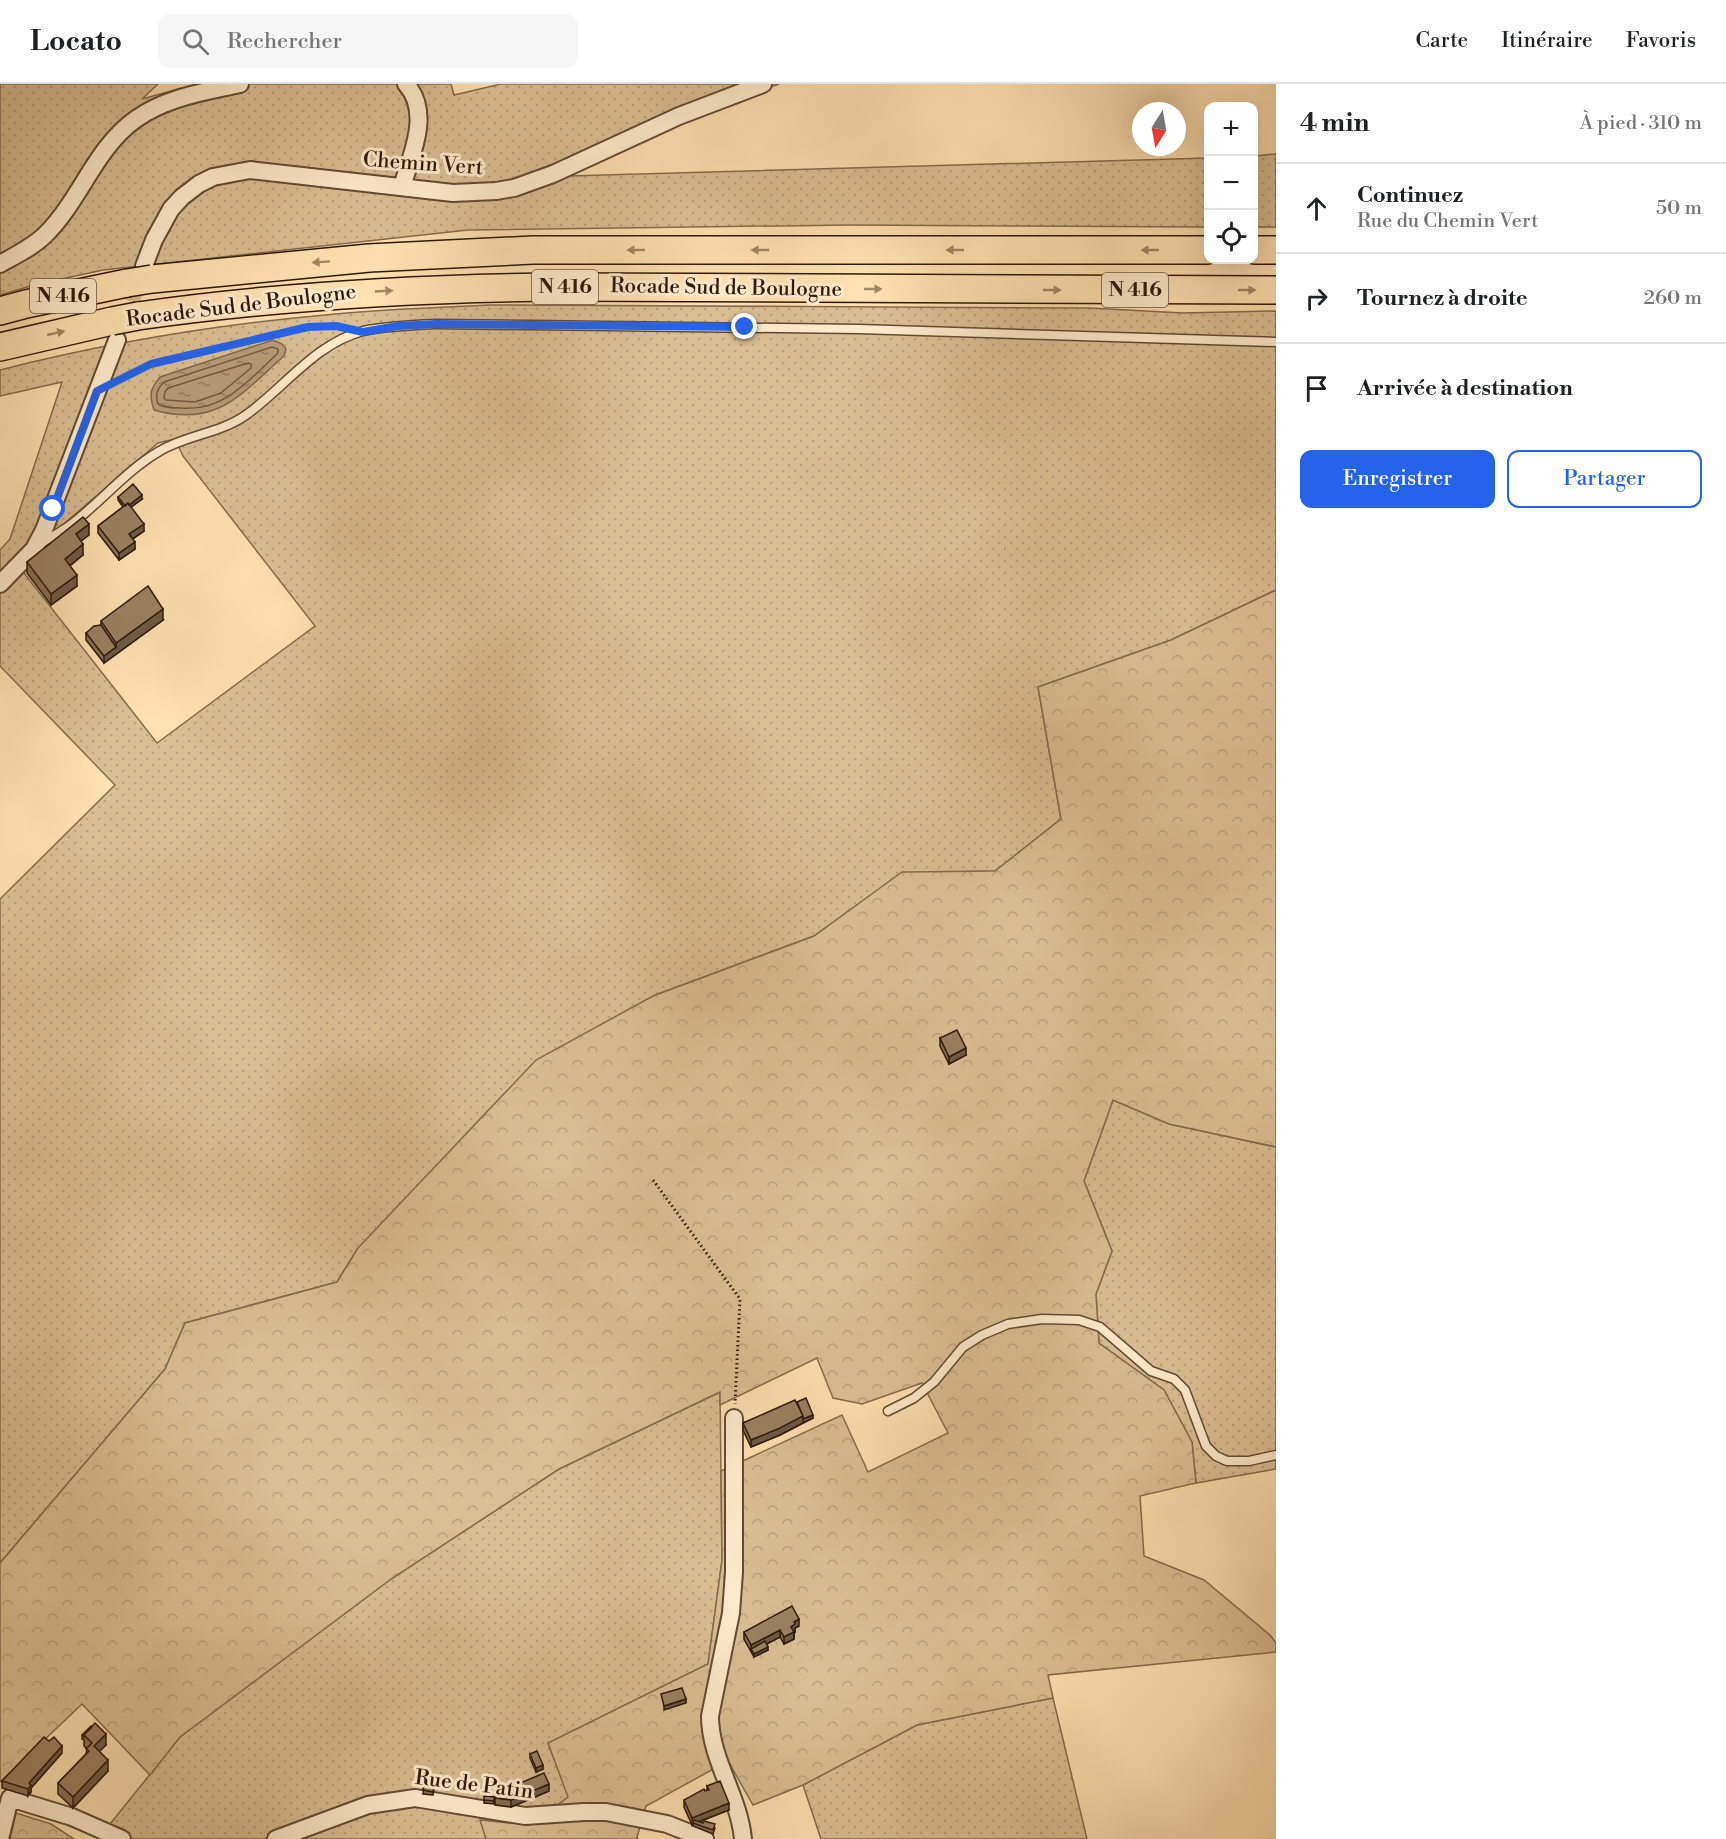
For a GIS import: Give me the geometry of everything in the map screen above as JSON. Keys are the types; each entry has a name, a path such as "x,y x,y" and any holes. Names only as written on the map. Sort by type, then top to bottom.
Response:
{"highway":[{"name":"Rocade Sud de Boulogne","path":"0,311 141,276 369,258 533,250 1204,250"},
{"path":"1258,250 1276,250"},
{"name":"Rocade Sud de Boulogne","path":"0,347 247,302 461,288 1276,290"}],"street":[{"path":"0,264 30,247 46,234 71,202 98,158 114,138 138,118 174,100 240,84"},
{"path":"402,188 420,117 417,100 406,84"},
{"name":"Chemin Vert","path":"141,276 154,240 171,209 199,184 213,177 250,170 402,188 474,193 514,188 553,174 679,116 763,84"},
{"path":"0,584 34,549 53,509 122,326"},
{"path":"734,1418 734,1582 731,1613 710,1716 710,1727 712,1744 736,1803 743,1839"},
{"path":"0,1839 10,1798 72,1817 122,1839"},
{"name":"Rue de Patin","path":"276,1839 368,1804 415,1798 525,1816 606,1812 668,1824 705,1839"}],"lane":[{"path":"34,549 76,521 147,459 176,442 213,431 237,420 331,346 363,332 398,326 436,324 745,327 1276,342"},
{"path":"888,1411 914,1398 934,1382 963,1347 982,1335 1008,1324 1042,1319 1079,1320 1100,1327 1151,1371 1174,1379 1185,1390 1206,1446 1216,1456 1227,1461 1249,1461 1276,1455"}],"path":[{"path":"97,391 151,364 308,327 336,326 363,332"},
{"path":"653,1180 740,1299 734,1418"}],"green space":[{"path":"0,84 158,84 142,99 196,84 451,84 454,95 501,84 779,84 678,122 568,176 1204,158 1204,227 849,225 468,230 103,270 0,295"},
{"path":"1276,154 1276,227 1258,227 1258,156"},
{"path":"489,305 1089,308 1183,313 1276,311 1276,590 1171,640 1038,687 1061,819 995,871 902,873 814,936 653,996 358,1248 337,1282 185,1323 165,1369 0,1563 0,899 115,785 0,666 0,550 10,539 62,382 0,396 0,370 120,343 243,324 366,311","holes":["175,439 183,456 315,626 157,743 17,564 158,443"]},
{"path":"1276,590 1276,1147 1169,1124 1113,1100 1084,1181 1112,1251 1096,1294 1099,1343 1164,1390 1192,1442 1196,1483 1140,1496 1144,1556 1204,1580 1270,1635 1276,1643 1276,1652 1048,1675 1053,1698 917,1725 803,1785 753,1805 728,1761 646,1806 638,1839 486,1839 480,1820 530,1825 568,1797 548,1743 708,1664 722,1560 721,1471 842,1415 868,1472 948,1433 922,1383 862,1404 833,1398 817,1358 720,1405 720,1392 559,1469 391,1579 180,1737 150,1775 82,1704 0,1782 0,1563 165,1369 185,1323 337,1282 358,1248 536,1060 653,996 814,936 902,872 995,871 1061,819 1038,687 1171,640"},
{"path":"1113,1100 1169,1124 1276,1147 1276,1469 1196,1483 1192,1442 1164,1390 1099,1343 1096,1294 1112,1251 1084,1181"},
{"path":"720,1392 722,1560 708,1664 548,1743 569,1797 530,1825 481,1820 486,1839 98,1839 180,1737 391,1579 559,1469"},
{"path":"1053,1698 1087,1839 821,1839 803,1785 917,1725"},
{"path":"16,1813 51,1824 74,1839 10,1839"}],"water":[{"path":"273,340 282,344 286,349 284,356 241,395 227,404 211,411 195,414 176,414 154,410 151,392 160,377"}],"building":[{"path":"133,484 142,495 125,506 118,497"},
{"path":"128,503 144,524 129,534 135,542 119,553 98,526"},
{"path":"83,517 89,524 76,534 83,544 65,559 77,575 51,594 27,562"},
{"path":"148,586 163,609 116,643 101,621"},
{"path":"101,625 116,647 104,656 86,633 94,626"},
{"path":"957,1030 966,1048 949,1057 940,1038"},
{"path":"806,1398 813,1415 803,1419 797,1402"},
{"path":"795,1400 803,1416 751,1440 743,1423"},
{"path":"792,1606 799,1619 791,1627 794,1632 784,1637 780,1630 751,1645 744,1632"},
{"path":"765,1641 768,1647 754,1654 751,1649"},
{"path":"682,1688 686,1699 664,1706 661,1694"},
{"path":"95,1723 106,1734 94,1746 108,1760 73,1797 58,1783 89,1751 86,1749 92,1743 84,1735"},
{"path":"44,1737 49,1741 54,1737 62,1746 29,1783 31,1785 28,1789 2,1781"},
{"path":"537,1751 543,1765 536,1768 530,1754"},
{"path":"544,1773 549,1784 511,1800 495,1798 496,1788 504,1790"},
{"path":"720,1781 729,1803 692,1818 684,1800 704,1789 709,1790 707,1786"},
{"path":"424,1783 434,1785 433,1792 423,1790"},
{"path":"484,1796 494,1797 494,1801 484,1800"},
{"path":"694,1820 715,1824 713,1830 693,1823"}],"tunnel":[{"path":"123,324 141,275"}],"route":[{"path":"53,509 97,391 151,364 320,325 363,332 398,326 436,324 745,327"}]}
